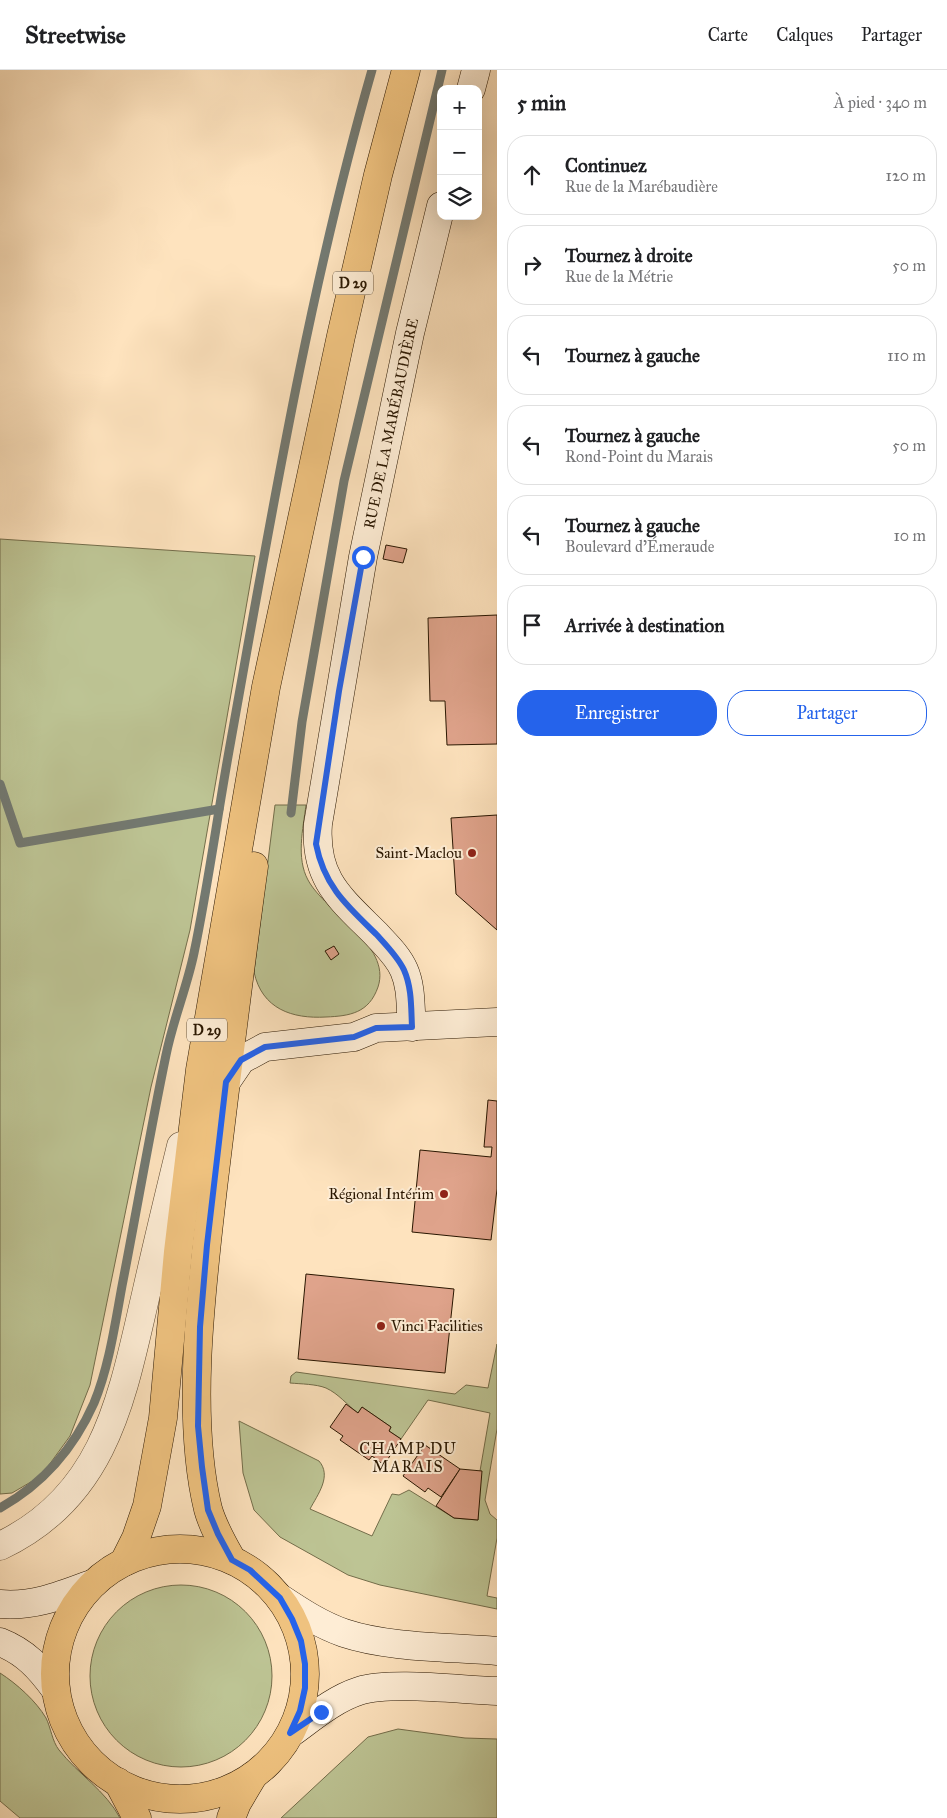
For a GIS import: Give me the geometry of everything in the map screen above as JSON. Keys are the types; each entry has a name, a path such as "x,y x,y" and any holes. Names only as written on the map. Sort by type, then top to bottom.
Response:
{"main road":[{"name":"D 29","path":"124,1562 136,1538 147,1506 163,1418 178,1252 200,1070 266,687 376,185 406,70"},
{"name":"D 29","path":"232,1560 208,1510 202,1467 198,1417 200,1327 207,1245 226,1082 306,498"},
{"path":"178,1548 206,1551 232,1560 250,1570 280,1598 292,1619 301,1641 305,1664 305,1688 300,1711 290,1733 268,1763 254,1775 217,1794 177,1800 156,1798 118,1782 99,1770 82,1753 69,1734 60,1712 55,1689 56,1660 62,1632 70,1614 94,1583 124,1562 150,1552 178,1548"},
{"path":"230,1818 254,1775"},
{"path":"118,1782 137,1818"}],"street":[{"path":"472,85 476,70"},
{"name":"RUE DE LA MARÉBAUDIÈRE","path":"412,1027 410,987 404,970 384,943 333,888 320,862 316,844 339,691 363,557 410,334 438,220"},
{"path":"226,1082 241,1060 265,1047 354,1037 376,1028 497,1022"},
{"path":"0,1546 18,1538 50,1514 75,1488 96,1457 114,1418 129,1368 200,1070"},
{"path":"0,1604 20,1606 43,1601 94,1583"},
{"path":"280,1598 313,1620 346,1633 419,1646 497,1651"},
{"path":"0,1642 28,1656 39,1666 55,1689"},
{"path":"290,1733 351,1694 361,1690 396,1687 497,1691"},
{"path":"396,1687 497,1709"}],"green space":[{"path":"0,539 255,556 190,930 151,1087 90,1385 70,1436 41,1476 12,1493 0,1494"},
{"path":"275,805 306,805 301,853 304,871 308,880 316,892 355,930 375,957 380,972 378,987 374,996 364,1008 351,1014 313,1017 290,1013 271,1003 258,985 254,972"},
{"path":"497,1344 497,1429 485,1500 490,1514 497,1520 497,1538 487,1596 497,1598 497,1609 380,1585 348,1575 280,1537 254,1510 243,1473 239,1421 319,1461 323,1467 324,1479 310,1509 372,1536 392,1494 399,1495 409,1490 454,1518 478,1520 480,1471 490,1413 428,1400 401,1439 389,1431 391,1427 362,1407 358,1413 335,1393 326,1388 290,1383 291,1376 296,1372 455,1394 466,1385 488,1388"},
{"path":"181,1585 199,1587 216,1592 245,1612 265,1641 270,1658 272,1676 270,1694 265,1711 245,1740 216,1760 199,1765 181,1767 163,1765 146,1760 117,1740 97,1711 92,1694 90,1676 92,1658 97,1641 117,1612 146,1592 163,1587"},
{"path":"0,1673 37,1705 46,1718 59,1750 100,1791 120,1818 20,1818 0,1801"},
{"path":"398,1729 465,1738 497,1739 497,1818 281,1818 368,1737"}],"building":[{"path":"386,545 407,549 403,563 383,559"},
{"path":"497,615 497,744 447,745 445,701 430,701 428,618"},
{"path":"497,815 497,930 456,894 451,818"},
{"path":"334,946 339,954 331,960 325,951"},
{"path":"488,1100 497,1101 497,1189 491,1240 412,1232 420,1150 491,1157 492,1147 484,1147"},
{"path":"306,1274 454,1289 445,1373 298,1359"},
{"path":"346,1404 358,1413 362,1407 391,1427 389,1431 401,1439 384,1465 372,1456 369,1460 340,1440 343,1436 330,1427"},
{"path":"425,1445 460,1469 441,1497 428,1488 425,1492 403,1476"},
{"path":"460,1469 482,1471 478,1520 454,1518 436,1506"}],"waterway":[{"path":"0,1508 30,1488 67,1450 94,1403 108,1360 166,1055 191,966 199,928 275,494 309,323 328,238 372,70"},
{"path":"291,813 302,722 344,481 442,70"},
{"path":"0,784 20,843 219,809"}],"place":[{"name":"Saint-Maclou","path":"472,853"},
{"name":"Régional Intérim","path":"444,1194"},
{"name":"Vinci Facilities","path":"381,1326"}],"district":[{"name":"CHAMP DU MARAIS","path":"408,1457"}],"route":[{"path":"321,1712 290,1733 300,1711 305,1688 305,1664 301,1641 292,1619 280,1598 250,1570 232,1560 208,1510 198,1426 200,1327 207,1245 226,1082 241,1060 252,1052 265,1047 354,1037 376,1028 412,1027 410,987 404,970 384,943 333,888 320,862 316,844 339,691 363,557"}]}
